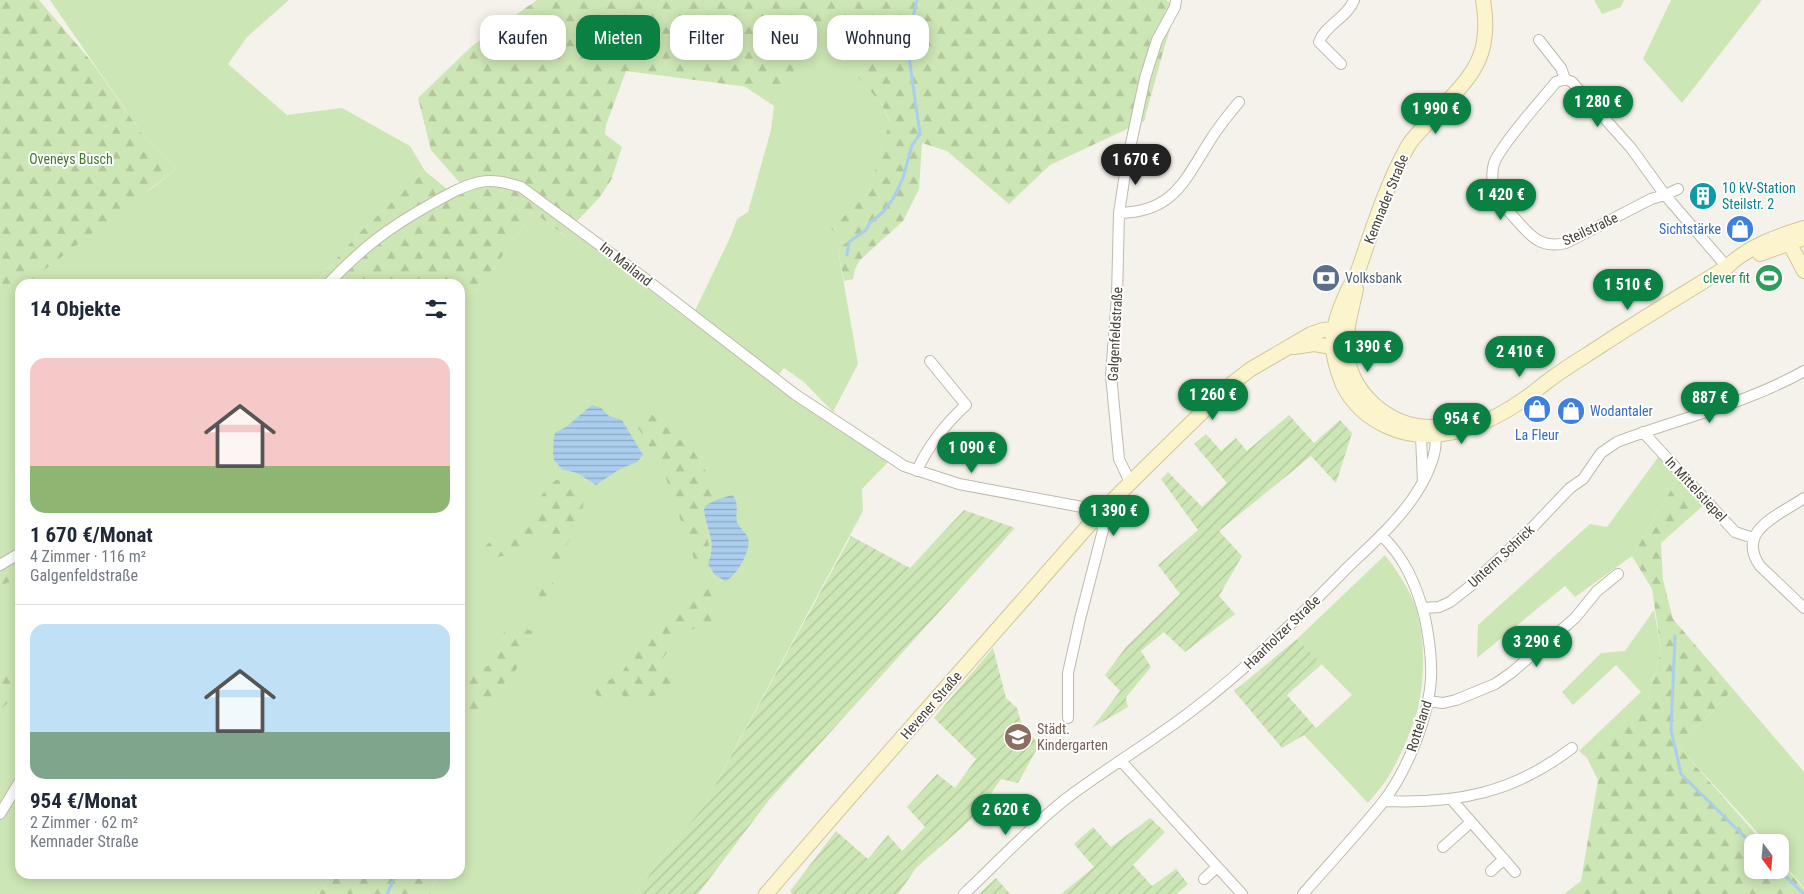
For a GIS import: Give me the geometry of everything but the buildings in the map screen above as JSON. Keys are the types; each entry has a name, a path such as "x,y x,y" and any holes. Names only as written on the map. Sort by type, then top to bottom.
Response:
{"main road":[{"name":"Kemnader Straße","path":"1379,416 1353,376 1347,353 1346,339 1357,274 1384,202 1410,143 1462,86 1478,62 1486,26 1483,0"},
{"name":"Kemnader Straße","path":"1357,274 1352,282 1334,329 1332,346 1340,379 1348,394 1359,408 1379,416 1406,422 1429,433 1444,425 1477,415 1547,382 1625,330 1727,267 1749,250 1786,238 1804,228"},
{"name":"Kemnader Straße","path":"1786,238 1804,238"},
{"path":"1786,238 1804,271"},
{"name":"Hevener Straße","path":"766,894 1096,517 1130,482 1230,385 1251,369 1311,334 1334,329"},
{"path":"1334,329 1346,339"},
{"name":"Hevener Straße","path":"1288,348 1314,344 1332,346 1346,339"}],"street":[{"name":"Galgenfeldstraße","path":"1130,482 1119,459 1111,375 1117,297 1120,213 1126,167 1145,78 1157,40 1176,0"},
{"path":"1341,64 1319,42 1325,32 1351,6 1354,0"},
{"path":"1539,40 1561,68 1565,80 1572,82 1632,148 1666,195 1727,267"},
{"name":"Steilstraße","path":"1565,80 1556,82 1496,158 1492,175 1493,186 1498,198 1535,240 1554,246 1566,243 1651,199 1678,189"},
{"path":"1120,213 1149,210 1176,191 1195,167 1210,140 1240,102"},
{"name":"Im Mailand","path":"333,279 350,260 374,239 462,187 482,182 501,181 521,187 580,228 796,394 904,466 959,484 1082,507 1096,517"},
{"path":"917,471 923,456 966,405 930,361"},
{"name":"Unterm Schrick","path":"1423,608 1439,607 1450,602 1463,592 1530,530 1570,488 1583,479 1602,453 1617,442 1738,402 1779,385 1804,371"},
{"name":"In Mittelstiepel","path":"1643,432 1735,532 1753,538"},
{"name":"Haarholzer Straße","path":"964,894 1024,836 1066,799 1193,710 1247,666 1380,535 1409,504 1423,482 1429,433"},
{"path":"1804,498 1761,526 1753,538 1752,549 1760,566 1804,608"},
{"path":"1068,718 1068,673 1103,530 1102,524 1096,517"},
{"name":"Rotteland","path":"1303,894 1384,801 1413,749 1428,701 1431,679 1431,654 1423,608 1414,582 1403,560 1380,535"},
{"path":"0,565 15,556"},
{"path":"1428,701 1443,703 1456,700 1495,684 1511,673 1576,618 1597,591 1618,574"},
{"path":"1384,801 1420,802 1452,800 1505,786 1557,760 1572,748"},
{"path":"1121,761 1242,894"},
{"path":"0,814 15,789"},
{"path":"1452,800 1515,872"},
{"path":"1443,847 1471,822"},
{"path":"1490,871 1504,859"},
{"path":"1204,879 1217,867"}],"green space":[{"name":"Oveneys Busch","path":"0,0 39,0 91,61 145,138 176,169 33,279 15,279 15,292 0,304"},
{"path":"50,0 289,0 247,37 228,64 287,115 342,108 410,146 425,171 361,231 318,279 24,279 63,242 151,189 176,169 145,138"},
{"path":"537,0 1166,0 1177,7 1144,121 1050,165 1009,204 947,151 922,143 919,189 903,221 860,260 855,269 853,279 844,281 838,250 848,241 831,229 868,193 890,121 880,102 843,60 929,60 929,15 827,15 827,42 817,31 817,15 753,15 753,60 796,60 788,92 626,71 606,125 605,134 622,147 611,180 599,198 564,235 532,211 530,217 493,269 465,300 465,279 318,279 361,231 425,171 447,189 460,183 431,150 418,98 480,40 480,60 566,60 566,15 516,15"},
{"path":"1594,0 1624,0 1621,7 1602,14"},
{"path":"1671,0 1762,0 1682,103 1643,59"},
{"path":"817,30 827,42 827,60 843,60 880,102 890,122 868,193 832,229 849,241 838,250 858,364 833,412 804,382 784,368 773,382 888,462 862,489 863,511 702,809 668,849 636,894 430,894 436,879 465,879 465,300 493,269 530,217 532,210 563,235 570,228 690,321 730,238 737,219 748,212 771,130 774,106 744,86 764,88 781,60 817,60"},
{"path":"15,288 15,879 330,879 317,894 0,894 0,302"},
{"path":"650,413 693,450 719,493 702,504 702,515 709,546 706,567 698,570 663,469 634,421"},
{"path":"1289,415 1314,443 1340,420 1352,433 1336,483 1311,456 1219,531 1242,556 1219,596 1235,614 1185,652 1164,632 1141,651 1151,667 1127,696 1128,707 1092,728 1120,691 1105,675 1126,647 1180,594 1158,565 1198,530 1161,479 1168,472 1202,507 1227,483 1194,444 1206,434 1221,451 1236,438 1247,451"},
{"path":"1659,456 1680,475 1632,556 1575,597 1565,586 1477,658 1478,625 1590,524 1607,527"},
{"path":"1680,475 1705,504 1661,543 1663,580 1673,619 1733,689 1679,747 1756,834 1744,834 1744,879 1789,879 1789,872 1804,889 1804,894 1564,894 1581,881 1598,780 1587,758 1648,699 1661,650 1652,589 1632,556"},
{"path":"556,480 570,482 579,486 583,494 578,524 559,559 554,564 543,565 543,558 548,543 540,533 534,532 513,554 488,559 485,548 489,543 514,531 529,520 538,500"},
{"path":"964,510 1015,528 769,800 698,894 636,894 668,849 702,809 851,536 910,568"},
{"path":"1385,555 1399,574 1415,604 1422,643 1423,677 1418,708 1407,740 1387,779 1368,803 1304,735 1316,728 1352,695 1297,639"},
{"path":"15,562 15,581 0,588 0,570"},
{"path":"547,576 553,582 554,589 550,604 545,605 540,602 538,584"},
{"path":"701,585 713,593 717,623 697,628 684,634 673,644 661,661 672,669 670,692 629,701 618,691 602,700 587,685 609,680 622,673 638,644 682,605 693,586"},
{"path":"1654,610 1661,650 1648,699 1587,758 1579,751 1641,692 1616,665 1573,705 1562,692 1601,653 1625,651"},
{"path":"513,625 532,631 534,640 521,664 489,700 465,722 465,676 471,675 493,663 497,639"},
{"path":"1297,639 1322,664 1287,695 1316,728 1282,748 1234,691"},
{"path":"993,648 1006,698 1017,708 1021,722 1039,745 1018,783 1001,779 977,814 916,868 898,894 792,894 790,891 836,831 868,859 888,835 902,851 925,827 907,807 937,774 955,788 976,759 934,718"},
{"path":"15,662 15,694 0,711 0,675"},
{"path":"1733,689 1804,772 1804,888 1789,870 1789,834 1759,834 1679,747"},
{"path":"1150,818 1165,832 1133,865 1152,886 1176,869 1188,884 1177,894 1061,894 1094,867 1074,844 1093,827 1111,847"},
{"path":"996,878 1010,894 979,894"},
{"path":"330,879 436,879 430,894 317,894"}],"water":[{"path":"592,405 601,408 609,416 622,420 643,455 637,462 620,469 596,485 577,473 562,469 554,460 553,452 556,432 566,427"},
{"path":"732,495 737,504 737,522 747,536 749,543 742,563 733,575 725,581 715,575 708,564 712,548 704,510 705,506 716,500"}],"waterway":[{"path":"847,255 849,242 866,230 870,223 883,212 893,199 903,178 912,145 920,134 907,43 917,0"},
{"path":"1675,636 1671,730 1681,774 1744,836"},
{"path":"387,894 394,879"},
{"path":"1788,879 1804,894"}],"place":[{"name":"10 kV-Station Steilstr. 2","path":"1703,196"},
{"name":"Sichtstärke","path":"1740,229"},
{"name":"Volksbank","path":"1326,278"},
{"name":"clever fit","path":"1769,278"},
{"name":"La Fleur","path":"1537,409"},
{"name":"Wodantaler","path":"1571,411"},
{"name":"Städt. Kindergarten","path":"1018,737"}]}
